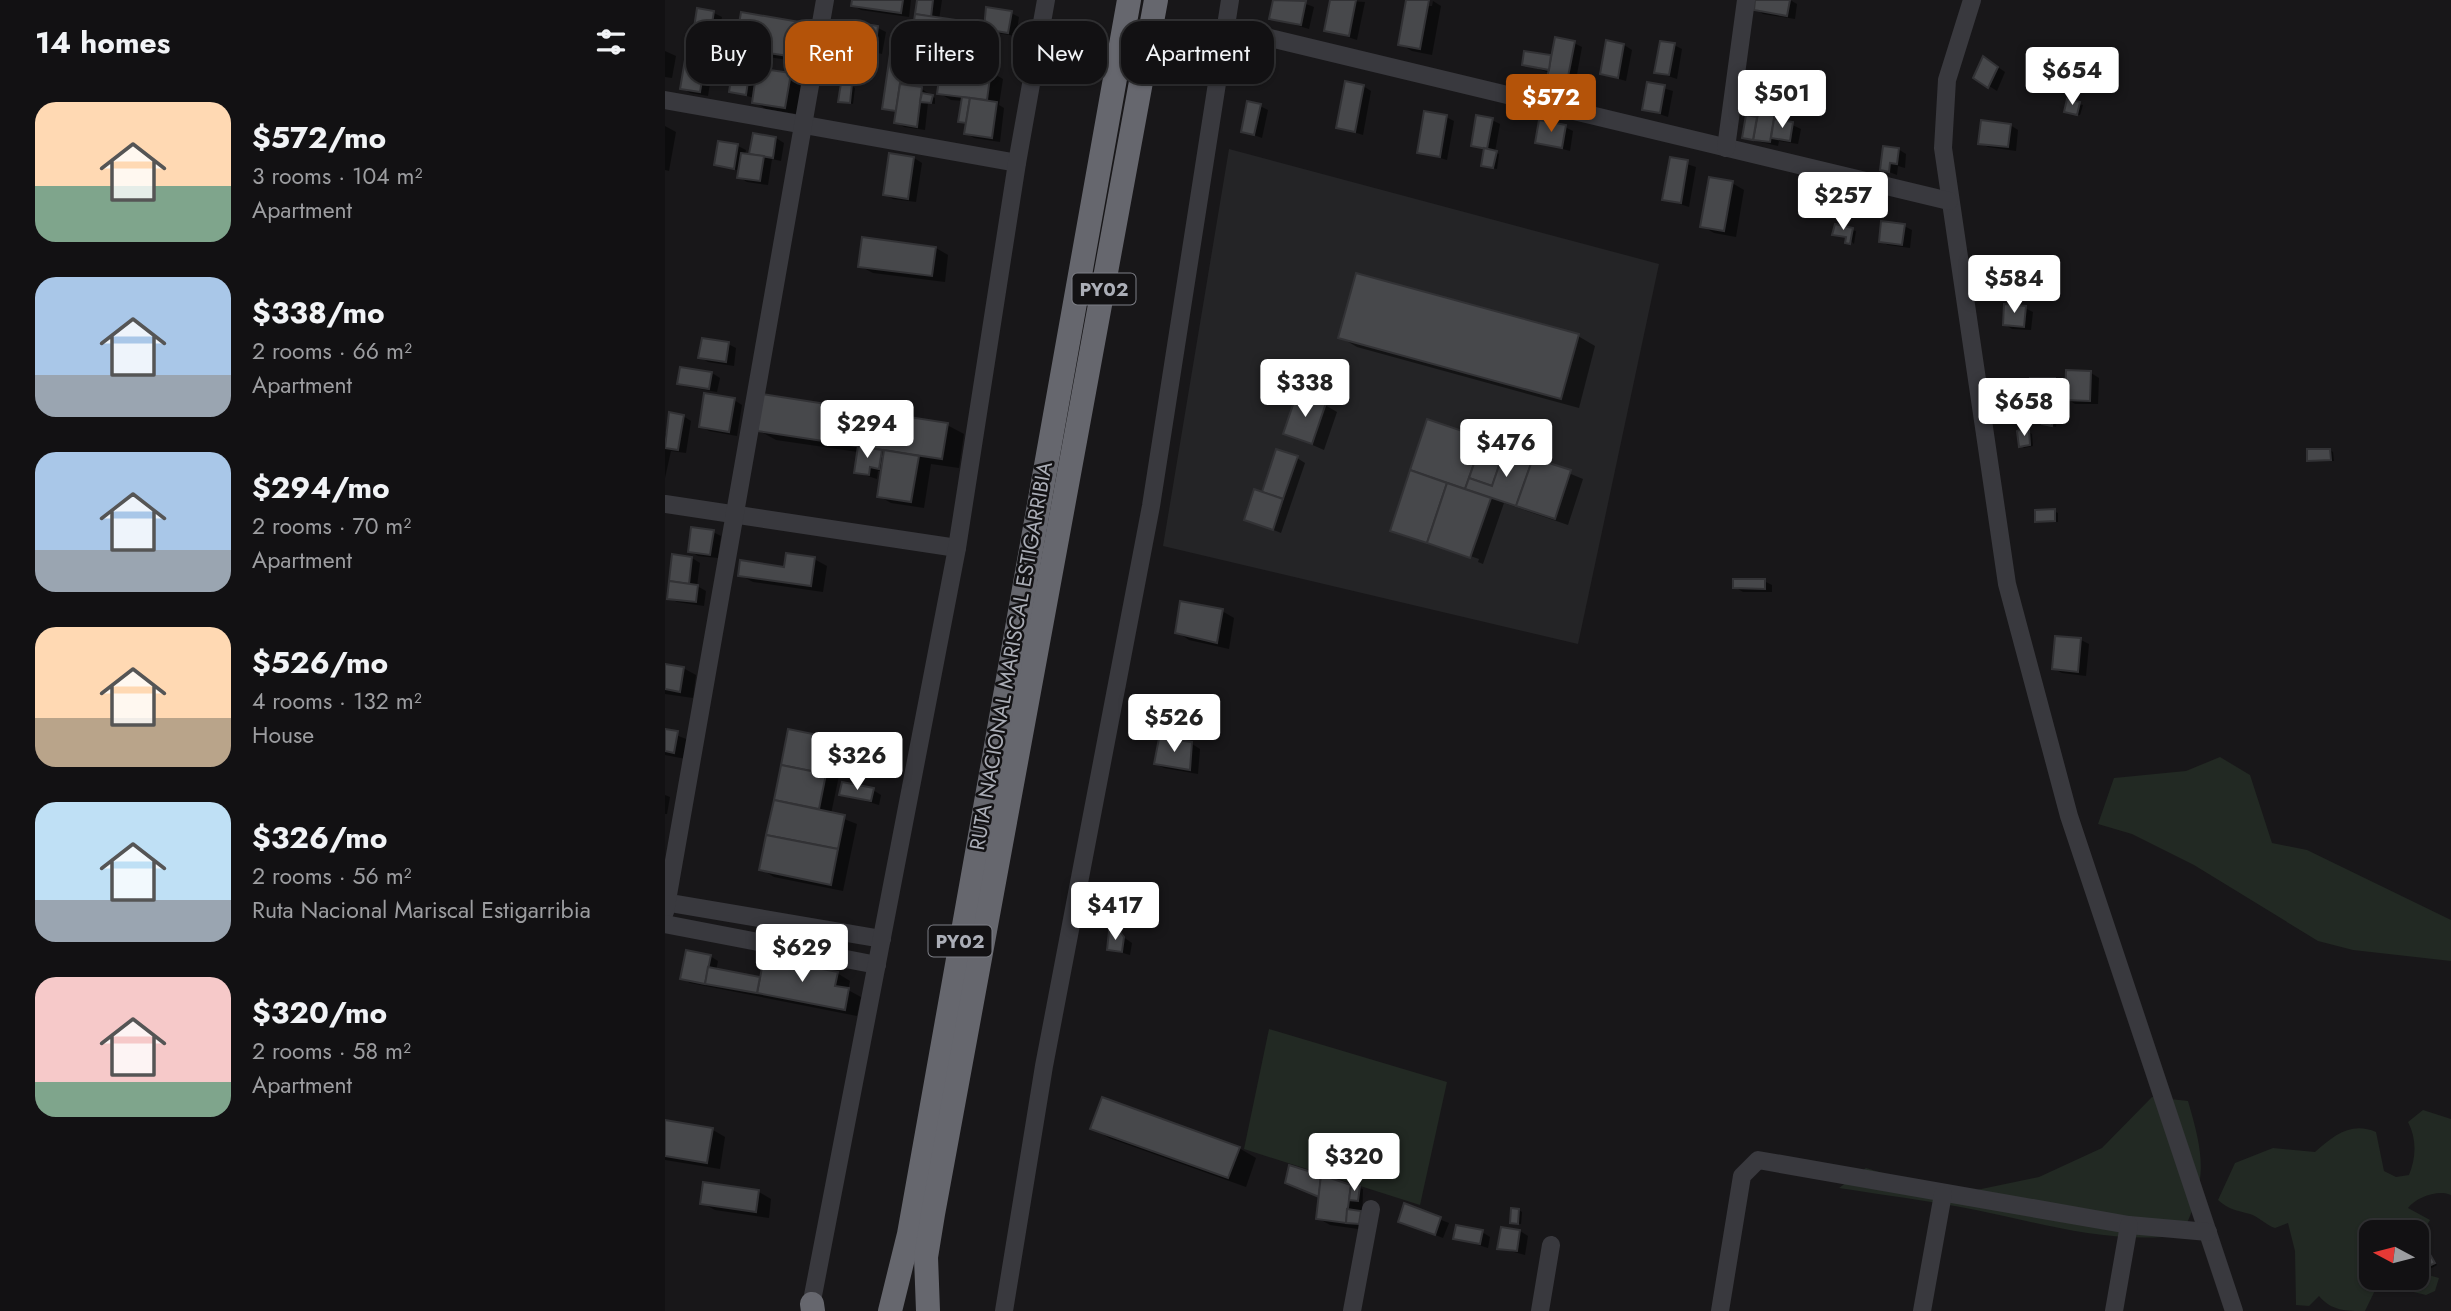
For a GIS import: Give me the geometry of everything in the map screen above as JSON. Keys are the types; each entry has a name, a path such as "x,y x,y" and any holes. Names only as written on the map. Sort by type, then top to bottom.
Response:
{"highway":[{"name":"RUTA NACIONAL MARISCAL ESTIGARRIBIA","path":"890,1311 909,1234 1129,0"},
{"name":"RUTA NACIONAL MARISCAL ESTIGARRIBIA","path":"928,1311 926,1257 933,1214 1156,0"}],"street":[{"path":"825,0 666,905 882,939"},
{"path":"812,1309 957,548 1017,163 1046,0"},
{"path":"1225,21 1230,0"},
{"path":"1726,148 1746,0"},
{"path":"1972,0 1947,80 1943,148 2007,584 2069,816 2234,1311"},
{"path":"1274,39 1949,201"},
{"path":"1005,1311 1044,1066 1151,506 1215,84"},
{"path":"665,100 1017,163"},
{"path":"665,504 735,517 957,548"},
{"path":"665,924 877,965"},
{"path":"1720,1311 1742,1176 1758,1160 2129,1225 2208,1232"},
{"path":"1922,1311 1943,1194"},
{"path":"1352,1311 1371,1209"},
{"path":"2114,1311 2129,1225"},
{"path":"1540,1311 1551,1245"}],"shaded area":[{"path":"1229,149 1659,264 1578,644 1163,546"},
{"path":"2220,757 2250,775 2272,843 2307,850 2451,920 2451,961 2353,950 2318,941 2194,865 2132,834 2098,824 2114,778 2186,771"},
{"path":"1269,1029 1447,1082 1420,1205 1244,1149"},
{"path":"2152,1097 2188,1101 2198,1139 2201,1169 2199,1184 2182,1235 2129,1237 2078,1232 1959,1207 1839,1188 1866,1168 1932,1188 1967,1192 2039,1177 2102,1148"},
{"path":"2423,1110 2451,1119 2451,1195 2428,1195 2416,1200 2408,1208 2429,1222 2359,1220 2359,1290 2375,1290 2365,1311 2339,1309 2319,1296 2309,1306 2296,1305 2295,1251 2288,1223 2275,1228 2253,1215 2229,1208 2218,1200 2235,1163 2273,1148 2315,1152 2343,1132 2358,1128 2376,1132 2384,1171 2396,1177 2409,1175 2415,1148 2408,1122"},
{"path":"2429,1275 2439,1278 2435,1291 2426,1295 2405,1290 2429,1290"}],"building":[{"path":"852,0 903,0 901,13 851,6"},
{"path":"917,0 933,0 931,17 915,14"},
{"path":"1273,0 1306,1 1301,25 1269,19"},
{"path":"1330,0 1356,0 1349,36 1324,31"},
{"path":"1406,0 1429,0 1420,49 1398,45"},
{"path":"1755,0 1790,0 1787,16 1754,10"},
{"path":"986,7 1012,11 1008,33 999,32 999,21 985,21"},
{"path":"697,8 714,11 712,21 695,21"},
{"path":"741,12 794,21 785,21 785,56 771,53 771,21 740,21"},
{"path":"915,14 963,21 914,21"},
{"path":"1555,37 1575,41 1565,92 1545,89"},
{"path":"1606,40 1624,44 1618,78 1600,74"},
{"path":"1660,41 1675,43 1669,75 1654,73"},
{"path":"1524,51 1551,55 1549,70 1522,65"},
{"path":"686,54 686,84 701,84 700,92 680,89"},
{"path":"891,54 891,84 900,84 896,111 882,109"},
{"path":"1983,56 1998,67 1988,88 1973,78"},
{"path":"771,70 785,72 785,84 789,84 785,108 752,103 755,84 771,84"},
{"path":"1345,81 1364,85 1355,132 1336,128"},
{"path":"1647,82 1665,85 1660,113 1642,110"},
{"path":"730,84 748,84 746,95 729,92"},
{"path":"841,84 852,84 850,103 838,102"},
{"path":"900,84 922,87 917,127 894,123"},
{"path":"938,84 989,84 987,100 937,94"},
{"path":"922,93 933,95 931,103 920,102"},
{"path":"962,97 970,98 966,123 958,122"},
{"path":"970,98 997,102 992,138 964,134"},
{"path":"1761,98 1777,101 1770,142 1753,140"},
{"path":"1748,99 1760,101 1757,117 1745,115"},
{"path":"2067,99 2080,102 2077,115 2064,112"},
{"path":"1247,101 1261,104 1254,135 1241,132"},
{"path":"1777,101 1788,103 1785,121 1774,119"},
{"path":"1424,111 1447,115 1440,157 1417,153"},
{"path":"1476,115 1493,118 1487,149 1471,146"},
{"path":"1746,115 1757,117 1753,140 1742,138"},
{"path":"1774,119 1793,122 1790,141 1771,138"},
{"path":"1539,120 1566,125 1562,148 1535,143"},
{"path":"1981,120 2011,124 2008,147 1978,144"},
{"path":"753,133 776,137 773,158 749,154"},
{"path":"718,141 738,144 734,169 714,165"},
{"path":"1883,146 1899,148 1897,164 1890,163 1889,172 1880,170"},
{"path":"1484,148 1497,151 1493,168 1481,166"},
{"path":"741,153 764,156 760,181 737,178"},
{"path":"889,153 914,157 908,199 883,195"},
{"path":"1670,157 1688,160 1681,203 1662,200"},
{"path":"1709,177 1733,181 1724,231 1700,227"},
{"path":"1881,221 1905,224 1902,245 1879,242"},
{"path":"1835,224 1853,228 1850,244 1845,243 1846,237 1832,235"},
{"path":"862,237 936,247 932,276 858,267"},
{"path":"1356,273 1579,334 1561,399 1338,338"},
{"path":"2004,304 2026,306 2024,327 2003,325"},
{"path":"702,338 729,342 726,362 698,358"},
{"path":"1321,362 1338,368 1329,393 1312,387"},
{"path":"680,367 712,372 709,389 677,384"},
{"path":"2066,370 2091,371 2090,401 2065,400"},
{"path":"2030,378 2055,378 2054,395 2030,394"},
{"path":"704,393 735,398 729,432 699,427"},
{"path":"1297,393 1326,403 1312,444 1283,434"},
{"path":"762,394 948,423 942,459 757,431"},
{"path":"2044,406 2055,407 2052,426 2042,424"},
{"path":"2055,407 2063,408 2062,418 2054,417"},
{"path":"669,412 684,415 678,450 665,448"},
{"path":"1427,419 1483,438 1465,489 1410,470"},
{"path":"2023,428 2029,430 2030,445 2019,447 2017,431"},
{"path":"1483,438 1506,446 1492,486 1469,478"},
{"path":"858,446 882,450 879,469 870,467 869,475 854,473"},
{"path":"1505,448 1533,458 1516,506 1465,489 1469,478 1492,486"},
{"path":"1276,449 1298,456 1283,499 1262,492"},
{"path":"2307,449 2330,449 2331,460 2307,461"},
{"path":"884,450 919,456 911,502 877,497"},
{"path":"1533,458 1571,470 1555,519 1516,506"},
{"path":"1410,470 1447,483 1427,543 1390,531"},
{"path":"1447,483 1491,498 1470,558 1427,543"},
{"path":"1254,489 1283,499 1273,530 1244,520"},
{"path":"2055,509 2055,521 2035,522 2035,510"},
{"path":"691,527 714,530 710,555 688,552"},
{"path":"786,553 815,557 811,586 738,576 740,560 784,567"},
{"path":"672,554 692,557 689,584 669,581"},
{"path":"1733,579 1765,579 1765,589 1733,588"},
{"path":"669,581 698,585 696,602 667,599"},
{"path":"1180,601 1223,609 1217,643 1175,633"},
{"path":"2055,636 2081,638 2078,672 2052,669"},
{"path":"665,664 684,667 680,692 665,689"},
{"path":"665,729 678,731 674,753 665,751"},
{"path":"788,729 833,738 826,774 781,765"},
{"path":"1159,738 1192,742 1190,770 1154,764"},
{"path":"781,765 826,774 819,809 774,800"},
{"path":"842,782 874,788 871,801 839,795"},
{"path":"774,800 845,815 838,849 766,835"},
{"path":"766,835 838,849 831,885 759,870"},
{"path":"1109,931 1120,932 1124,937 1122,952 1107,950"},
{"path":"686,950 711,955 705,984 680,979"},
{"path":"764,958 838,972 835,986 849,988 845,1010 757,993"},
{"path":"708,967 760,977 757,993 705,984"},
{"path":"1102,1097 1240,1147 1228,1178 1090,1129"},
{"path":"665,1120 713,1128 707,1163 665,1156"},
{"path":"1289,1165 1321,1175 1319,1197 1285,1183"},
{"path":"1321,1175 1351,1185 1346,1223 1316,1219"},
{"path":"703,1182 759,1190 756,1212 700,1204"},
{"path":"1351,1185 1360,1186 1358,1201 1349,1200"},
{"path":"1404,1203 1441,1217 1435,1235 1398,1222"},
{"path":"1511,1208 1519,1209 1518,1224 1510,1223"},
{"path":"1347,1209 1361,1211 1359,1224 1346,1223"},
{"path":"1456,1225 1483,1230 1480,1244 1453,1239"},
{"path":"1501,1227 1520,1230 1517,1251 1497,1249"},
{"path":"2429,1253 2435,1263 2429,1266"}]}
